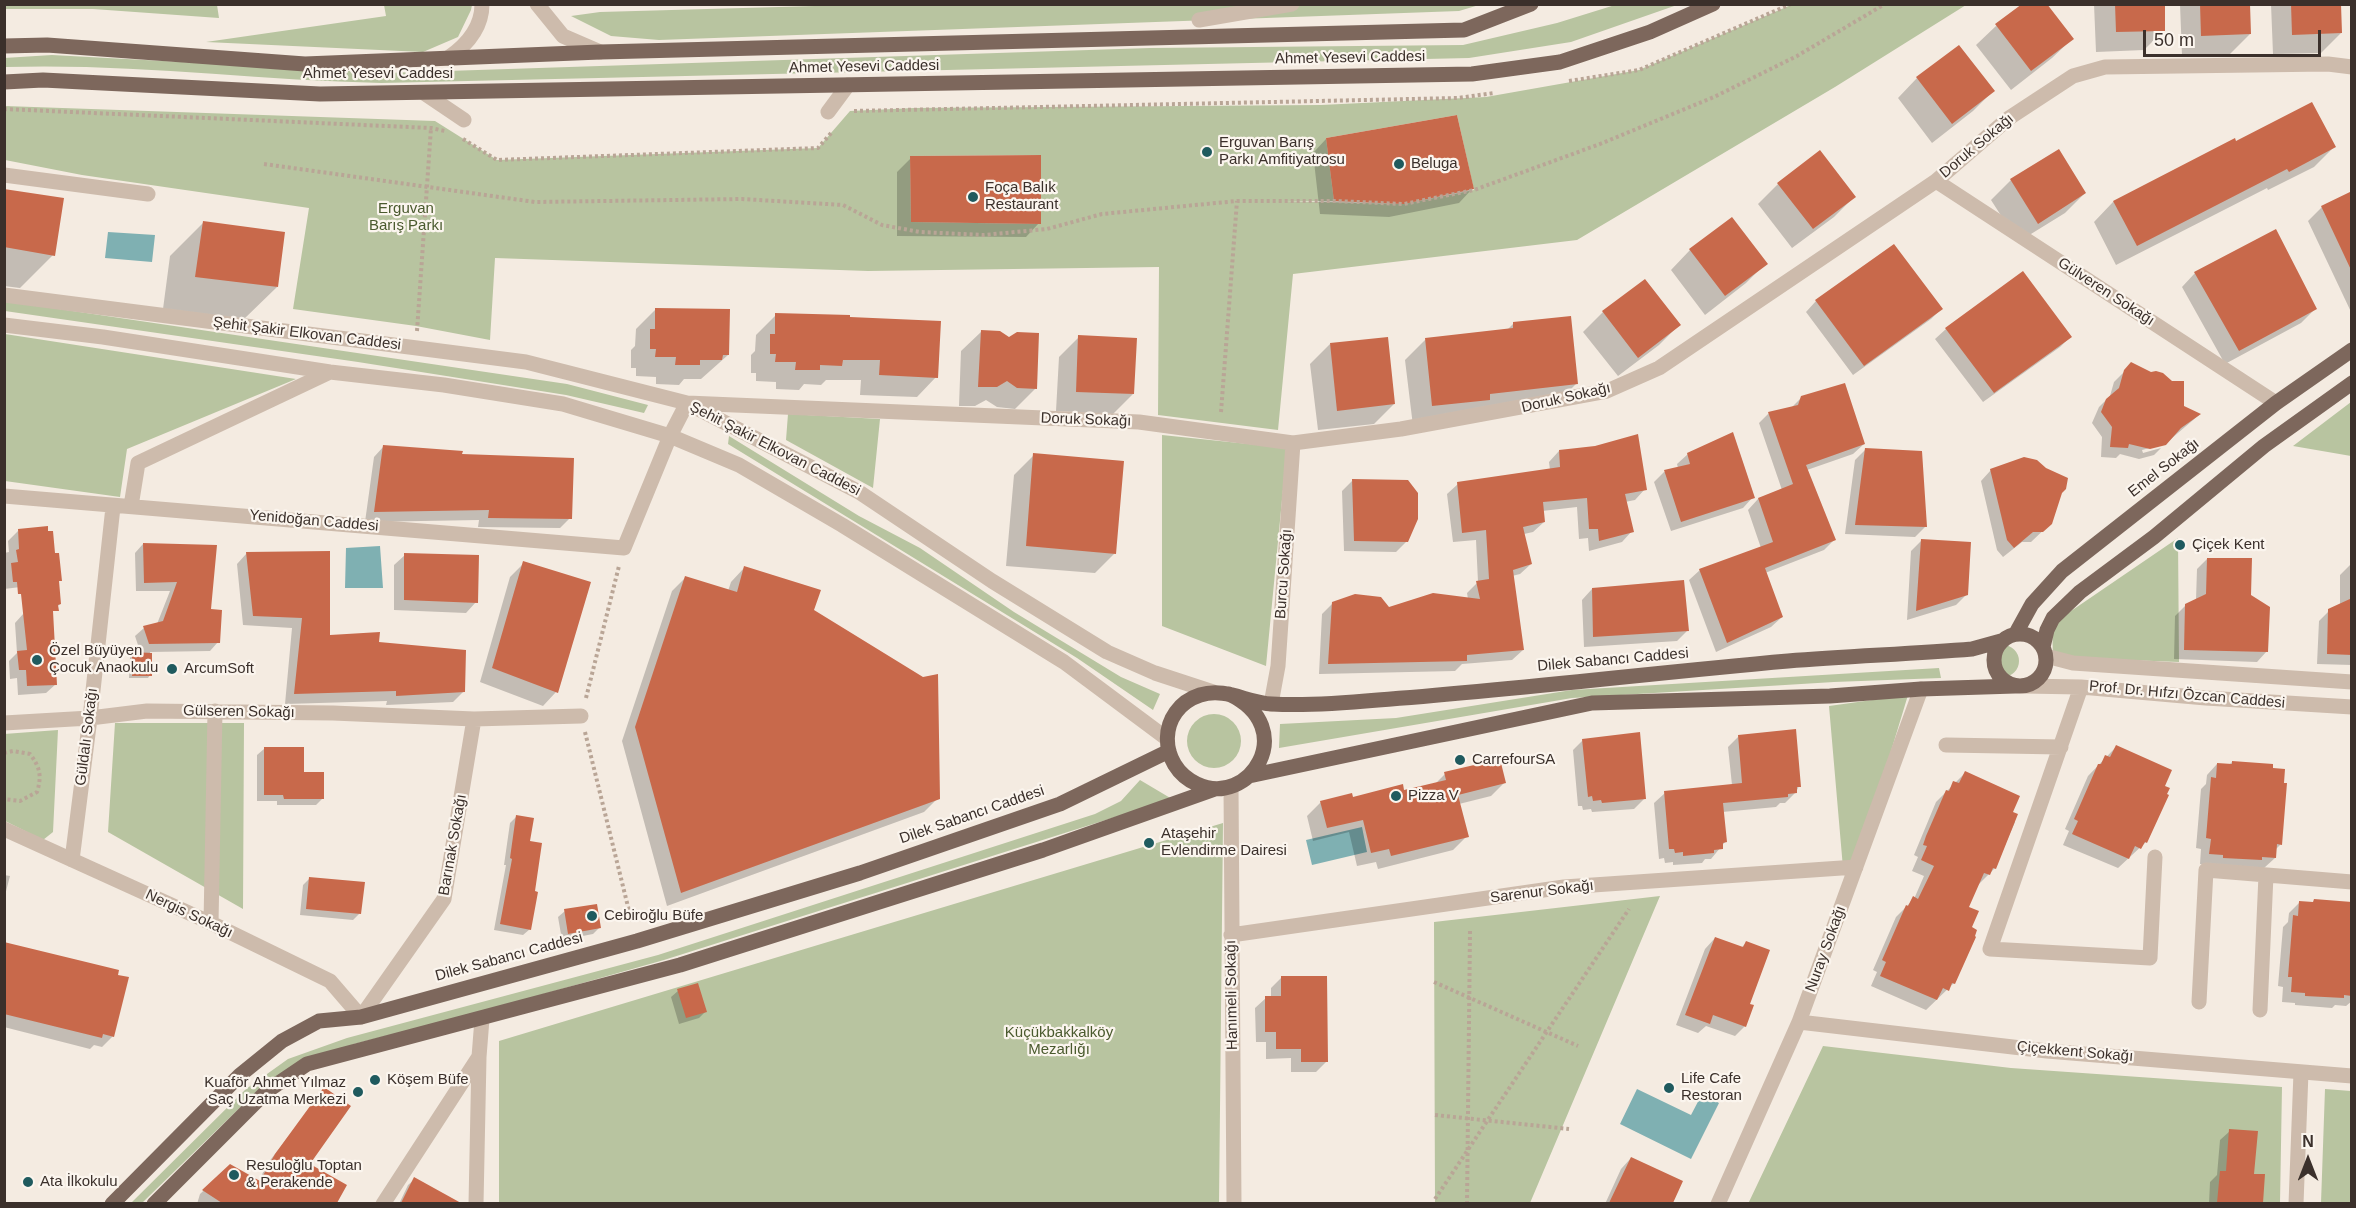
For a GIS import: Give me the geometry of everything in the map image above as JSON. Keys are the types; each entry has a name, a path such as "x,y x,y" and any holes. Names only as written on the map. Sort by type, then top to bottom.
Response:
{"main road":[{"name":"Ahmet Yesevi Caddesi","path":"4,46 47,45 305,64 600,52 1464,30 1531,4"},
{"name":"Ahmet Yesevi Caddesi","path":"4,82 43,80 320,94 1472,74 1560,62 1650,32 1713,4"},
{"name":"Emel Sokağı","path":"2016,633 2032,604 2062,571 2276,403 2352,350"},
{"path":"2045,652 2032,636 2016,633 2001,641 1994,656 1994,664 2001,678 2019,686 2038,679 2044,672 2047,630 2053,618 2080,592 2154,537 2264,446 2352,383"},
{"name":"Dilek Sabancı Caddesi","path":"1215,789 1199,786 1185,778 1175,766 1167,745 1172,719 1182,706 1196,696 1213,692 1270,704 1376,700 1791,661 1972,649 2001,641"},
{"name":"Dilek Sabancı Caddesi","path":"1249,776 1592,703 1830,696 1921,688 2019,686"},
{"name":"Dilek Sabancı Caddesi","path":"154,1203 267,1091 307,1064 680,965 874,905 1118,825 1215,789 1231,787 1249,776 1261,762 1264,744 1263,728 1256,713 1244,701 1229,694"},
{"name":"Dilek Sabancı Caddesi","path":"112,1203 240,1075 282,1041 319,1021 361,1017 637,941 860,873 1060,804 1167,745"}],"street":[{"path":"448,58 461,49 473,34 482,18 482,4"},
{"path":"537,4 562,36 600,52"},
{"path":"1198,20 1292,4"},
{"name":"Doruk Sokağı","path":"687,403 1139,422 1293,443 1401,429 1607,391 1659,368 1936,181 2009,118 2073,76 2105,67 2328,64 2352,67"},
{"path":"828,112 848,85"},
{"path":"424,93 464,120"},
{"path":"4,175 148,194"},
{"name":"Gülveren Sokağı","path":"1936,181 2276,403"},
{"name":"Şehit Şakir Elkovan Caddesi","path":"4,295 526,362 687,403 859,492 992,581 1107,652 1155,673 1213,692"},
{"name":"Şehit Şakir Elkovan Caddesi","path":"4,325 102,337 330,372 444,385 562,404 670,436 739,465 842,525 1064,662 1167,745"},
{"path":"131,506 138,463 330,372"},
{"path":"624,548 670,436 687,403"},
{"name":"Burcu Sokağı","path":"1270,704 1278,666 1293,443"},
{"name":"Yenidoğan Caddesi","path":"4,496 113,507 131,506 624,548"},
{"name":"Güldalı Sokağı","path":"72,860 113,507"},
{"name":"Prof. Dr. Hıfzı Özcan Caddesi","path":"2045,652 2073,663 2352,682"},
{"name":"Prof. Dr. Hıfzı Özcan Caddesi","path":"2019,686 2081,687 2352,707"},
{"path":"2081,687 1990,948 2150,958 2155,858"},
{"name":"Nuray Sokağı","path":"1718,1203 1798,1022 1921,688"},
{"name":"Gülseren Sokağı","path":"4,723 90,718 147,711 333,713 474,719 581,716"},
{"path":"211,923 215,711"},
{"name":"Barınak Sokağı","path":"361,1017 444,899 474,719"},
{"path":"1946,745 2061,747"},
{"name":"Hanımeli Sokağı","path":"1231,787 1234,1203"},
{"name":"Nergis Sokağı","path":"4,829 211,923 330,981 361,1017"},
{"name":"Sarenur Sokağı","path":"1231,935 1564,887 1856,867"},
{"path":"2199,1002 2206,870 2352,882"},
{"path":"2260,1010 2266,875"},
{"path":"476,1203 478,1057 482,1019"},
{"name":"Çiçekkent Sokağı","path":"1798,1022 2047,1051 2352,1076"},
{"path":"383,1203 478,1057"},
{"path":"2296,1203 2301,1072"}],"path":[{"path":"1560,83 1639,70 1791,4"},
{"path":"264,164 535,202 742,199 843,205 882,225 920,232 984,235 1047,229 1102,214 1237,201 1404,204 1474,189 1600,144 1714,96 1797,56 1886,4"},
{"path":"850,111 1458,99 1503,92"},
{"path":"4,109 431,128 453,133"},
{"path":"462,138 496,160 818,148 837,125"},
{"path":"416,348 431,128"},
{"path":"1221,412 1237,201"},
{"path":"624,548 581,716 637,941"},
{"path":"4,753 13,751 30,754 39,765 41,779 38,792 20,801 4,799"},
{"path":"1435,1199 1629,909"},
{"path":"1467,1203 1470,932"},
{"path":"1434,982 1578,1046"},
{"path":"1435,1115 1569,1129"}],"green space":[{"path":"886,4 1479,5 1459,11 659,40 611,36 571,16 600,12"},
{"path":"4,5 217,5 219,18 93,9 5,9"},
{"path":"384,5 472,5 458,37 423,52 206,42 386,16"},
{"path":"1615,5 1677,5 1571,42 1469,58 381,83 99,67 5,67 4,58 52,55 386,73 1150,48 1463,45 1557,23"},
{"name":"Erguvan Barış Parkı","path":"1791,5 1966,5 1835,87 1577,240 1293,274 1278,430 1158,415 1159,267 868,271 495,258 490,340 416,326 293,309 309,208 82,175 5,160 5,106 435,121 497,160 818,148 850,111 914,108 1321,105 1486,97 1639,70","holes":["1457,115 1474,190 1404,204 1284,201 1334,201 1326,138","1040,155 1040,224 911,222 910,156"]},
{"path":"5,301 567,384 648,405 644,413 566,395 358,362 5,311"},
{"path":"4,334 296,379 127,449 120,497 5,481"},
{"path":"2351,402 2351,456 2293,446"},
{"path":"788,414 880,419 873,488 786,440"},
{"path":"1162,435 1287,448 1266,666 1162,626"},
{"path":"729,436 859,516 920,548 1014,612 1121,677 1160,694 1153,710 1077,658 728,444"},
{"path":"2178,538 2179,662 2053,657 2052,624"},
{"path":"2003,645 2014,650 2019,661 2014,672 2003,677 1992,672 1987,661 1992,650"},
{"path":"1939,668 1941,678 1572,698 1279,748 1280,724 1396,718 1572,690"},
{"path":"1908,695 1856,867 1843,868 1829,706"},
{"path":"1209,714 1219,714 1229,718 1237,726 1241,741 1237,756 1229,764 1219,768 1209,768 1199,764 1191,756 1187,746 1187,736 1191,726 1199,718"},
{"path":"115,723 244,723 243,909 108,832"},
{"path":"58,730 53,832 43,840 5,821 4,734"},
{"path":"1140,780 1172,799 664,960 473,1014 354,1044 258,1090 142,1203 130,1204 246,1089 288,1059 347,1038 658,955 1095,814 1121,801"},
{"name":"Küçükbakkalköy Mezarlığı","path":"1223,823 1219,1203 499,1204 499,1041"},
{"path":"1660,896 1530,1203 1435,1203 1434,922"},
{"path":"1823,1046 2011,1068 2282,1087 2280,1203 1748,1204"},
{"path":"2325,1089 2351,1091 2351,1203 2321,1203"}],"water":[{"path":"108,232 155,235 152,262 105,258"},
{"path":"380,546 383,588 345,588 346,548"},
{"path":"1362,827 1367,852 1312,865 1306,840"},
{"path":"1637,1089 1691,1115 1702,1094 1719,1103 1691,1159 1620,1124"}],"building":[{"path":"2022,4 2047,4 2074,39 2031,71 1995,24"},
{"path":"2115,4 2165,4 2165,31 2116,32"},
{"path":"2200,4 2250,4 2251,34 2201,36"},
{"path":"2291,4 2341,4 2342,33 2292,35"},
{"path":"1959,45 1995,91 1952,124 1916,77"},
{"path":"2312,102 2336,147 2289,172 2287,169 2137,246 2113,201 2235,138 2236,141"},
{"name":"Beluga","path":"1457,115 1474,189 1404,204 1334,201 1326,138"},
{"path":"2059,149 2086,193 2038,224 2010,179"},
{"path":"1820,150 1856,197 1813,229 1777,183"},
{"path":"1041,155 1041,224 911,222 910,156"},
{"path":"4,189 64,198 55,256 4,247"},
{"path":"2352,191 2352,272 2321,206"},
{"path":"1732,217 1768,264 1725,296 1689,249"},
{"path":"203,221 285,232 278,287 195,277"},
{"path":"2276,229 2317,309 2239,351 2194,272"},
{"path":"1894,244 1943,309 1864,366 1815,300"},
{"path":"2023,271 2072,337 1994,393 1945,328"},
{"path":"1645,279 1681,325 1638,358 1602,311"},
{"path":"655,308 730,309 729,355 723,355 722,360 700,360 700,365 675,365 676,357 655,357 656,349 650,349 650,329 655,329"},
{"path":"775,313 941,321 938,378 879,375 880,360 843,360 842,366 820,365 820,370 795,370 796,362 775,362 776,354 770,354 770,334 775,334"},
{"path":"1571,316 1578,384 1490,394 1490,400 1432,406 1425,338 1513,328 1513,322"},
{"path":"981,330 1000,331 1009,337 1017,332 1039,333 1037,389 1017,388 1007,381 997,387 978,387"},
{"path":"1078,335 1137,338 1134,394 1076,392"},
{"path":"1388,337 1395,404 1337,411 1330,343"},
{"path":"2131,362 2151,372 2163,373 2172,381 2184,381 2184,406 2201,414 2181,428 2166,445 2150,449 2129,444 2128,448 2110,447 2112,427 2101,412 2106,399 2119,388 2124,370"},
{"path":"1845,383 1865,444 1806,465 1836,540 1765,568 1783,617 1727,643 1699,569 1773,542 1758,498 1793,484 1768,412 1798,405 1801,396"},
{"path":"1733,432 1755,498 1681,522 1664,470 1690,464 1687,453"},
{"path":"1638,434 1647,490 1625,494 1634,532 1599,541 1598,529 1589,529 1587,498 1543,502 1545,522 1523,527 1532,564 1513,570 1524,650 1467,655 1467,661 1328,664 1332,602 1355,594 1381,597 1389,607 1433,593 1480,599 1476,581 1489,579 1486,530 1462,533 1457,482 1560,467 1559,450 1595,446"},
{"path":"383,445 463,451 462,454 574,458 572,519 488,518 489,510 374,512"},
{"path":"1865,448 1922,451 1927,527 1855,525"},
{"path":"1033,453 1124,461 1116,554 1026,546"},
{"path":"2024,457 2037,460 2046,468 2068,478 2052,524 2043,532 2033,532 2014,548 2007,540 1990,469"},
{"path":"1352,479 1408,480 1418,493 1418,519 1408,542 1354,541"},
{"path":"48,526 48,531 53,531 55,553 59,553 62,581 59,581 61,604 58,605 59,611 53,611 57,685 27,686 26,670 19,670 17,651 27,650 21,594 18,594 17,582 13,582 11,563 18,562 16,550 19,549 18,529"},
{"path":"1921,539 1971,542 1968,595 1916,611"},
{"path":"143,543 217,545 211,609 222,610 220,643 149,644 143,626 163,621 177,582 144,583"},
{"path":"330,551 330,635 380,632 379,642 466,650 465,692 396,696 396,691 294,694 302,618 253,616 246,552"},
{"path":"404,553 479,555 478,603 404,600"},
{"path":"2207,558 2252,558 2251,595 2270,607 2268,652 2184,650 2185,604 2206,594"},
{"path":"523,561 591,582 558,693 492,668"},
{"path":"744,566 821,590 814,610 923,677 938,674 940,799 681,893 635,727 685,576 737,592"},
{"path":"1684,580 1689,631 1593,637 1592,588"},
{"path":"2352,598 2352,655 2327,654 2328,609"},
{"path":"132,652 152,653 152,676 132,676"},
{"path":"1796,729 1801,787 1797,787 1797,793 1788,794 1788,797 1723,803 1727,842 1723,843 1723,849 1714,850 1714,853 1683,856 1683,852 1675,853 1674,849 1669,849 1664,791 1742,783 1738,735"},
{"path":"1640,732 1646,799 1602,803 1601,800 1593,801 1592,796 1588,797 1582,739"},
{"path":"2116,745 2172,770 2165,786 2170,788 2167,794 2169,795 2147,843 2145,842 2141,849 2135,846 2129,859 2072,834 2078,821 2074,819 2098,764 2101,764 2105,755 2110,757"},
{"path":"264,747 304,747 304,772 324,772 324,799 284,799 283,795 264,795"},
{"path":"1500,759 1506,783 1458,795 1469,837 1391,856 1389,849 1371,853 1363,820 1327,828 1320,801 1352,793 1353,797 1403,784 1404,790 1446,780 1444,772"},
{"path":"2232,761 2273,764 2273,768 2285,769 2284,783 2287,783 2282,845 2277,844 2276,858 2262,857 2262,860 2223,858 2223,855 2209,854 2211,839 2206,838 2211,777 2216,778 2217,763 2232,764"},
{"path":"1965,771 2020,796 2013,812 2018,814 1996,869 1993,868 1990,875 1984,873 1969,907 1979,911 1972,927 1977,930 1976,937 1955,984 1952,983 1949,991 1943,988 1937,1000 1880,976 1886,962 1882,960 1906,905 1908,906 1913,896 1918,899 1934,866 1921,860 1927,846 1923,845 1926,836 1946,790 1949,791 1953,781 1959,783"},
{"path":"516,815 534,818 530,841 542,843 535,891 538,892 531,930 500,924 512,859 510,858"},
{"path":"309,877 365,882 361,914 306,909"},
{"path":"2314,899 2352,902 2352,996 2344,995 2344,998 2305,996 2305,993 2291,992 2292,977 2288,977 2293,915 2298,916 2299,901 2313,902"},
{"path":"597,904 601,928 568,934 564,909"},
{"path":"1715,937 1743,947 1746,941 1770,950 1750,1004 1754,1005 1746,1027 1713,1015 1710,1024 1685,1015"},
{"path":"4,942 119,970 118,975 129,977 114,1037 103,1034 102,1038 4,1014"},
{"path":"1281,976 1327,976 1328,1062 1301,1062 1301,1049 1276,1049 1276,1032 1265,1032 1265,996 1281,996"},
{"path":"698,983 707,1012 686,1018 677,989"},
{"path":"324,1087 351,1106 310,1164 347,1185 337,1203 222,1203 202,1190 230,1164 260,1181 275,1154"},
{"path":"2229,1129 2258,1131 2254,1174 2265,1174 2263,1203 2217,1203 2220,1171 2226,1171"},
{"path":"1631,1157 1683,1181 1673,1203 1609,1203"},
{"path":"414,1177 461,1203 401,1203"}],"place":[{"name":"Erguvan Barış Parkı Amfitiyatrosu","path":"1207,152"},
{"name":"Beluga","path":"1399,164"},
{"name":"Foça Balık Restaurant","path":"973,197"},
{"name":"Çiçek Kent","path":"2180,545"},
{"name":"Özel Büyüyen Çocuk Anaokulu","path":"37,660"},
{"name":"ArcumSoft","path":"172,669"},
{"name":"CarrefourSA","path":"1460,760"},
{"name":"Pizza V","path":"1396,796"},
{"name":"Ataşehir Evlendirme Dairesi","path":"1149,843"},
{"name":"Cebiroğlu Büfe","path":"592,916"},
{"name":"Köşem Büfe","path":"375,1080"},
{"name":"Life Cafe Restoran","path":"1669,1088"},
{"name":"Kuaför Ahmet Yılmaz Saç Uzatma Merkezi","path":"358,1092"},
{"name":"Resuloğlu Toptan & Perakende","path":"234,1175"},
{"name":"Ata İlkokulu","path":"28,1182"}]}
